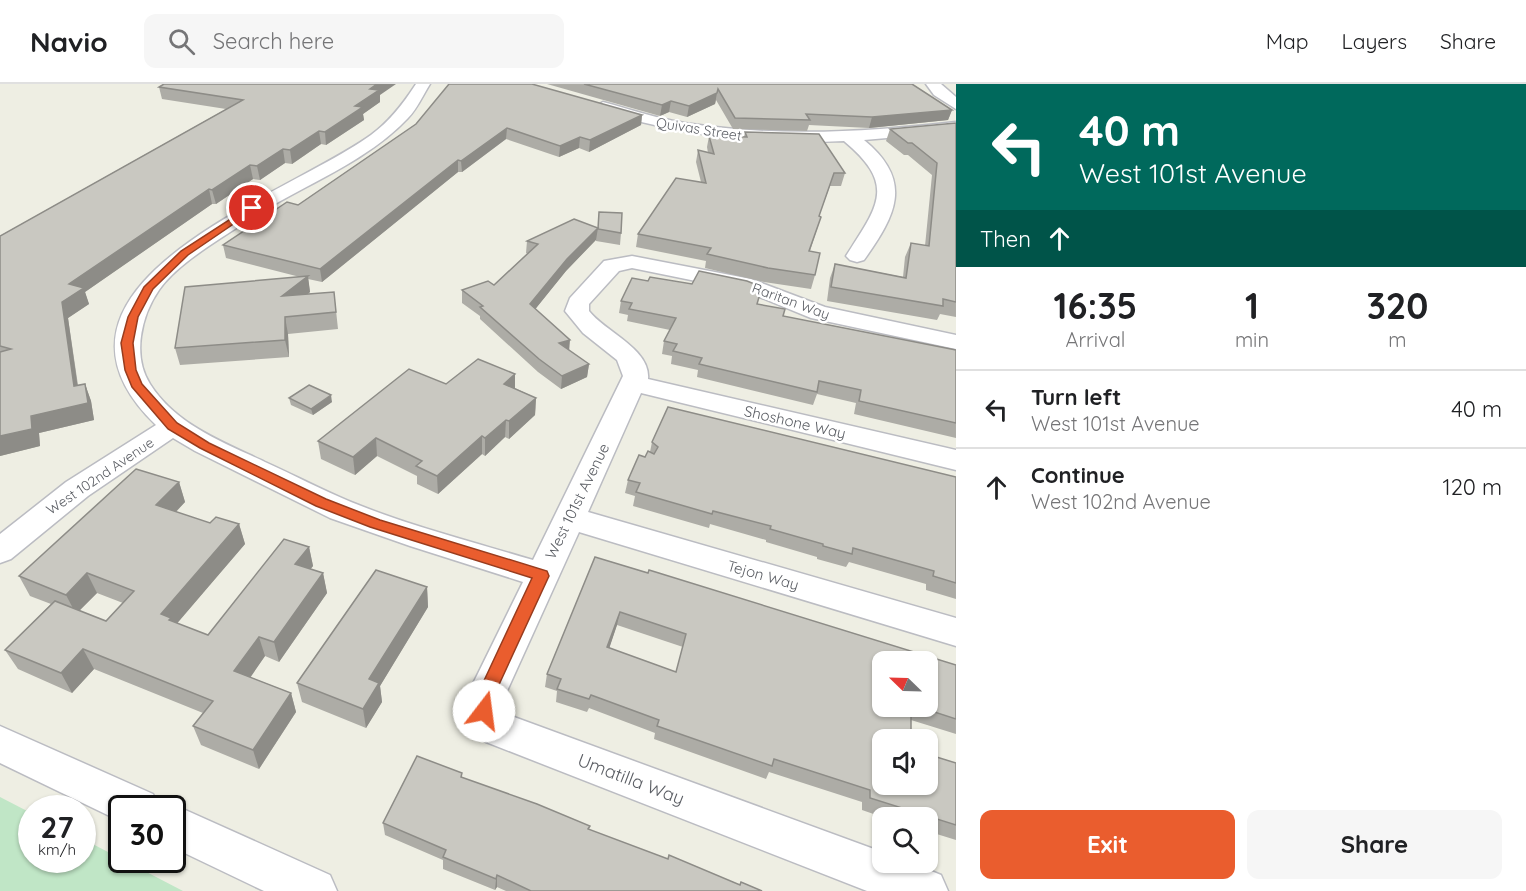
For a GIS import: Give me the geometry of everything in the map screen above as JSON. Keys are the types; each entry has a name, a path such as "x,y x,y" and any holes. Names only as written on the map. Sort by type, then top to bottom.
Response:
{"street":[{"path":"173,426 136,385 128,357 128,333 133,317 149,287 170,265 215,232 386,132 404,114 423,84"},
{"path":"933,84 939,92 956,104"},
{"name":"Quivas Street","path":"589,102 647,121 726,135 791,139 956,127"},
{"path":"848,136 876,161 889,186 885,207 857,256"},
{"name":"Raritan Way","path":"633,383 636,376 634,363 624,352 586,323 576,307 612,266 625,262 649,264 751,286 819,313 956,342"},
{"name":"West 101st Avenue","path":"173,426 205,446 321,502 375,523 541,576 633,383"},
{"name":"Shoshone Way","path":"633,383 956,460"},
{"name":"West 102nd Avenue","path":"0,551 77,489 173,426"},
{"name":"Tejon Way","path":"570,518 956,632"},
{"name":"Umatilla Way","path":"541,576 483,702 484,711 492,724 500,730 925,891"},
{"path":"0,744 110,795"},
{"path":"186,832 314,891"}],"green space":[{"path":"0,797 18,806 18,873 96,873 96,846 108,852 108,873 148,873 183,891 0,891"}],"building":[{"path":"164,84 377,84 370,89 379,90 355,106 363,107 325,132 319,131 290,150 283,149 257,166 250,165 212,190 209,189 69,284 84,288 62,302 74,386 85,384 88,403 31,416 32,429 0,436 0,352 11,349 0,346 0,236 243,100 159,87"},
{"path":"449,84 532,84 642,115 590,140 580,137 560,146 507,128 461,161 458,160 320,269 223,245 287,202 298,205 416,124"},
{"path":"584,84 912,84 952,110 872,117 806,114 810,120 735,118 718,89 717,93 689,106 671,101 662,105"},
{"path":"956,123 956,302 943,299 943,306 831,287 835,264 906,278 911,243 929,246 937,163 890,129"},
{"path":"745,132 819,134 845,173 834,173 819,216 821,217 809,251 820,253 815,275 768,268 707,254 711,248 638,234 676,178 706,183 698,150 714,154 709,136 747,137"},
{"path":"599,212 622,213 621,233 598,229"},
{"path":"574,219 598,228 567,259 530,304 570,340 559,343 589,364 562,376 539,359 480,307 483,306 462,290 488,281 494,285 538,244 527,241"},
{"path":"699,271 747,281 762,287 757,304 785,309 783,316 956,350 956,423 859,401 861,390 819,381 817,392 699,364 702,358 673,351 677,344 664,341 676,318 629,309 632,303 621,301 632,278 648,281 650,277 692,284"},
{"path":"308,276 282,296 334,292 336,312 285,317 285,340 175,348 185,287"},
{"path":"478,359 515,374 504,384 536,398 485,438 482,436 437,476 416,466 422,461 376,438 353,457 318,441 409,369 446,384"},
{"path":"309,385 331,395 311,409 289,398"},
{"path":"668,407 956,477 956,583 933,576 934,571 853,548 852,554 770,529 771,526 713,511 712,514 636,492 640,483 628,480 639,455 645,457 648,451 654,454 658,447 652,442"},
{"path":"136,469 179,482 156,505 210,523 216,517 239,524 161,614 171,618 169,620 208,635 284,539 309,547 295,564 323,573 274,642 259,637 234,671 291,693 253,750 193,726 213,701 83,649 61,673 5,650 55,601 106,621 134,591 87,573 66,595 19,576"},
{"path":"595,557 648,573 649,570 911,651 872,651 872,717 911,717 911,729 872,729 872,795 938,795 938,757 956,763 956,825 938,819 938,807 899,807 870,798 870,790 774,759 772,766 657,726 659,720 591,695 589,699 557,689 561,679 547,674","holes":["620,612 686,634 676,672 607,647"]},
{"path":"376,570 427,587 369,679 379,683 363,709 297,683"},
{"path":"938,659 956,665 956,719 938,713"},
{"path":"417,756 462,773 461,777 590,826 588,829 668,859 669,855 740,885 741,882 762,891 531,891 497,875 496,879 443,857 446,850 383,823"}],"route":[{"path":"252,208 184,253 149,287 138,305 128,333 128,357 136,385 157,411 173,426 205,446 321,502 375,523 541,576 483,702 484,711"}]}
